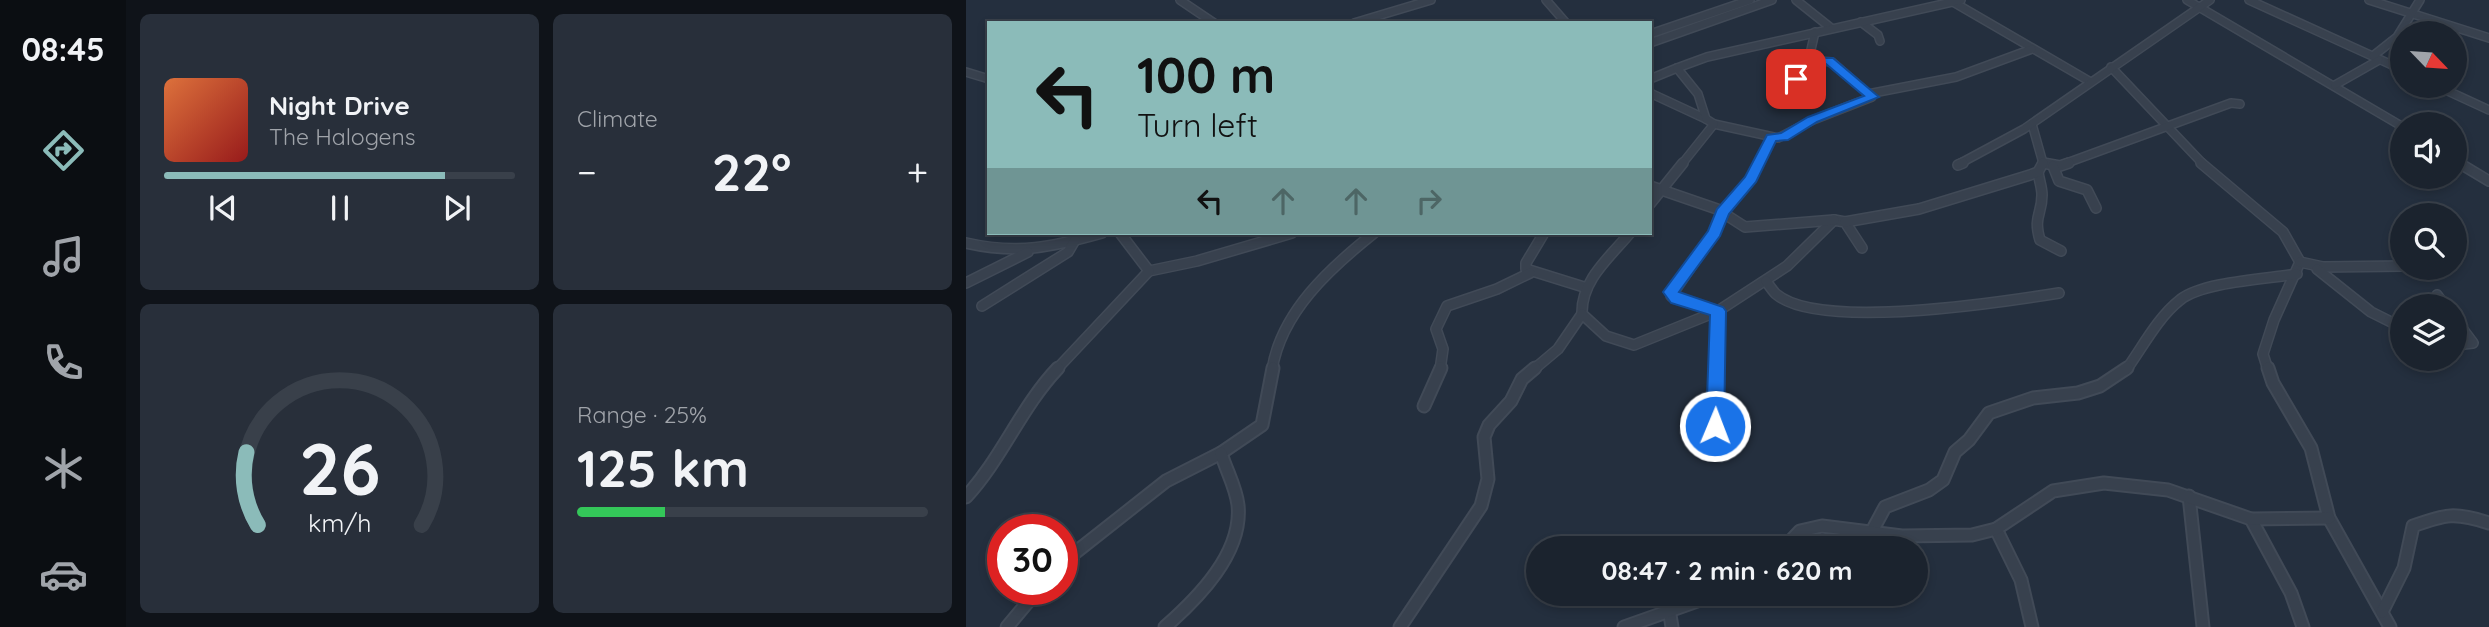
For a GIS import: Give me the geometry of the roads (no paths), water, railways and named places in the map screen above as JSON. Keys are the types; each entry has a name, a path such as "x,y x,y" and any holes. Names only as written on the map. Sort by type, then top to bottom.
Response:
{"street":[{"path":"1180,0 1211,21"},
{"path":"1361,21 1431,0"},
{"path":"1546,0 1564,21"},
{"path":"1652,33 1750,0"},
{"path":"1652,42 1772,0"},
{"path":"1796,0 1830,28"},
{"path":"2187,0 2390,119"},
{"path":"1958,165 1996,147 2032,124 2089,81 2210,0"},
{"path":"2249,0 2390,64"},
{"path":"2369,0 2489,38"},
{"path":"2335,85 2376,58 2397,37 2420,0"},
{"path":"1652,78 1707,57 1957,1 2089,81"},
{"path":"1861,22 1878,35 1880,41"},
{"path":"1798,98 1796,79 1807,60 1815,32"},
{"path":"1868,93 1956,77 2032,48"},
{"path":"1652,94 1710,121 1772,138 1783,137 1813,120 1866,102 1872,97 1832,62 1807,60"},
{"path":"2111,66 2164,126 2211,172 2283,232 2300,262 2317,269 2371,312 2390,322"},
{"path":"1677,68 1698,94 1710,121"},
{"path":"966,72 987,78"},
{"path":"2479,105 2489,97"},
{"path":"2464,98 2489,110"},
{"path":"2043,163 2053,166 2117,147 2164,126 2231,103 2240,104"},
{"path":"1652,201 1710,121"},
{"path":"2032,124 2043,163 2038,172 2043,197 2034,216 2036,227 2040,240 2061,251"},
{"path":"1718,311 1676,299 1671,292 1714,233 1723,212 1751,179 1772,138"},
{"path":"2053,166 2059,181 2087,190 2096,208"},
{"path":"2467,167 2489,181"},
{"path":"1652,187 1723,212 1741,225 1753,228 1834,220 1846,222 1919,209 2038,172"},
{"path":"1582,314 1606,336 1634,345 1718,311 1766,281 1806,249 1834,220"},
{"path":"1846,222 1862,248"},
{"path":"966,243 993,249 1035,249 1084,235"},
{"path":"1122,235 1149,271"},
{"path":"966,497 988,473 1006,439 1052,373 1149,271 1198,261 1285,235"},
{"path":"1078,550 1166,481 1221,453 1262,425 1266,419 1265,402 1277,347 1289,326 1327,275 1372,235"},
{"path":"1543,235 1525,263 1525,269 1530,273 1587,288"},
{"path":"1400,627 1481,506 1488,479 1484,437 1486,430 1505,411 1522,379 1558,349 1582,314 1581,301 1587,288 1628,235"},
{"path":"982,306 1068,251 1074,240"},
{"path":"966,284 1035,249"},
{"path":"2300,262 2297,274 2274,320 2263,354 2273,383 2311,448 2329,518 2390,627"},
{"path":"2317,269 2353,264 2390,265"},
{"path":"1424,405 1444,359 1442,340 1436,329 1447,306 1497,289 1530,273"},
{"path":"1871,533 1885,507 1929,490 1943,480 1955,452 1969,440 1989,413 2033,398 2078,393 2101,386 2124,371 2171,308 2182,298 2205,290 2297,274"},
{"path":"1766,281 1777,295 1810,308 1884,312 1968,308 2059,293"},
{"path":"1715,426 1718,311"},
{"path":"1165,627 1193,601 1212,576 1238,526 1239,506 1221,453"},
{"path":"1795,536 1810,527 1871,533 1959,536 1996,530 2053,491 2104,483 2144,486 2189,496 2250,519 2329,518"},
{"path":"2189,496 2203,627"},
{"path":"2382,612 2404,568 2413,526 2445,514 2461,514 2488,522"},
{"path":"2250,519 2291,593 2303,627"},
{"path":"1996,530 2021,580 2032,627"},
{"path":"1007,627 1025,605"},
{"path":"1623,627 1679,606"},
{"path":"1669,609 1672,627"}]}
